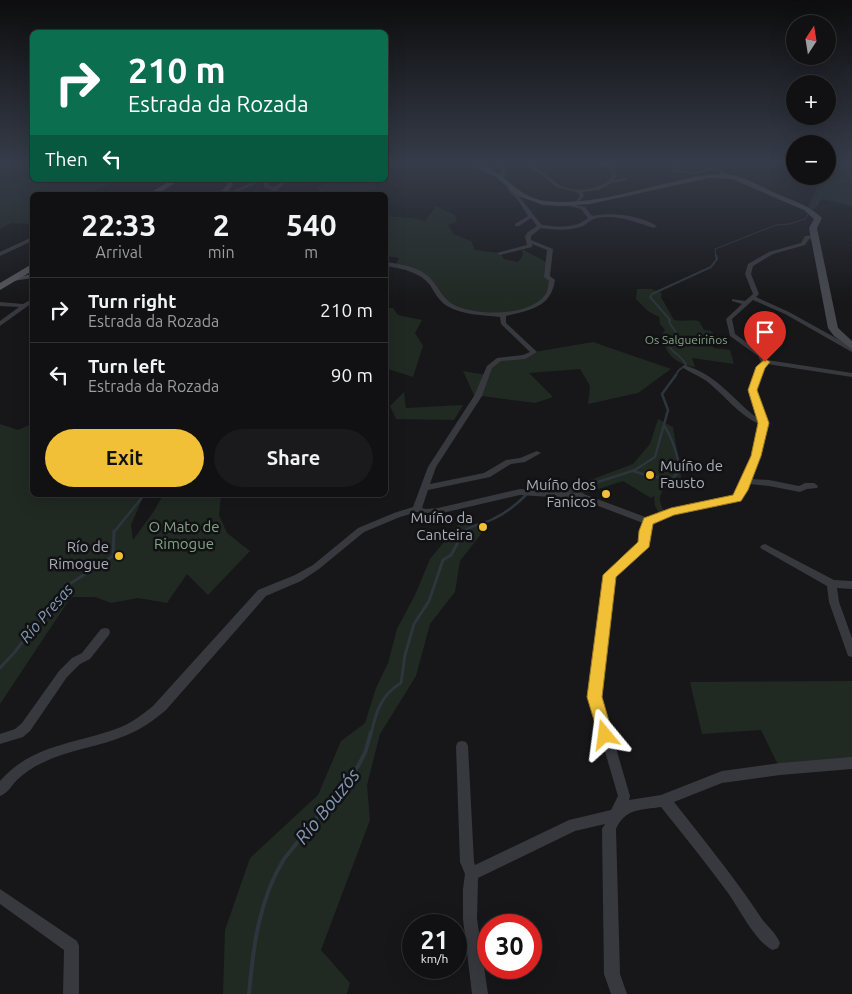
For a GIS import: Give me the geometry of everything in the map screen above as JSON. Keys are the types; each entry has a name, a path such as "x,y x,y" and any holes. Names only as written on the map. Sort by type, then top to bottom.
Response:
{"main road":[{"path":"0,287 30,268"}],"street":[{"path":"527,209 540,226 555,229 571,228 602,215 631,217 654,226"},
{"path":"584,209 591,218"},
{"path":"804,209 818,218 813,228 833,328 852,348"},
{"path":"517,224 531,216"},
{"path":"500,253 530,246 528,236 530,232 540,226"},
{"path":"765,362 761,355 732,335 728,319 756,294 748,274 750,265 771,253 803,244 807,237 815,237"},
{"path":"0,254 30,240"},
{"path":"388,265 417,273 427,278 442,299 452,307 462,310 502,314 528,309 540,304 552,285 552,280 547,277 550,249 529,241"},
{"path":"13,279 30,276"},
{"path":"752,297 787,313 852,348"},
{"path":"734,300 745,303"},
{"path":"0,324 30,302"},
{"path":"0,304 23,306"},
{"path":"417,509 432,467 478,396 489,367 499,359 525,357 534,352 503,323 502,314"},
{"path":"765,362 852,376"},
{"path":"0,790 20,769 47,753 121,732 143,721 172,695 262,593 298,578 316,567 360,530 397,515 417,509 426,512 438,511 520,492 581,496 648,521 671,512 737,498 743,490 756,456 764,423 753,390 760,367 765,362"},
{"path":"685,367 695,371 726,392 750,416 764,423"},
{"path":"424,488 487,475 509,462 522,460 537,453"},
{"path":"745,481 800,489 805,486 814,486"},
{"path":"619,994 612,974 609,829 624,796 595,697 610,575 644,544 644,531 648,521"},
{"path":"765,547 832,584 852,585"},
{"path":"832,584 834,602 852,653"},
{"path":"0,740 19,733 26,728 63,674 76,661 86,656 105,632"},
{"path":"462,746 468,862 472,874 469,890 472,942 480,994"},
{"path":"472,874 574,825 615,815 632,805 664,800 722,777 780,769 852,763"},
{"path":"664,800 734,889 759,927 773,943"},
{"path":"0,896 72,946 71,994"}],"green space":[{"path":"0,209 30,209 30,224 11,223 0,229"},
{"path":"434,209 443,209 455,215 457,222 448,225 453,234 471,241 475,250 500,253 504,259 518,262 523,255 522,249 548,263 546,273 552,285 540,304 503,315 452,307 427,278 395,266 399,258 388,256 388,216 425,221"},
{"name":"Os Salgueiriños","path":"637,289 651,289 662,293 661,297 674,320 699,321 704,330 711,331 722,340 714,341 713,348 730,350 734,364 692,358 695,367 682,363 672,357 663,343 661,336 665,330 660,324 659,317 648,311 636,299"},
{"path":"388,308 393,308 398,315 422,320 415,333 423,346 413,377 388,369"},
{"path":"593,342 671,369 638,393 588,404 590,386 580,369 529,373 553,397 535,403 474,395 463,371 486,375 499,359 525,357 534,352"},
{"path":"404,392 406,408 463,405 454,420 396,419 390,406"},
{"path":"658,419 673,427 683,488 669,485 662,491 660,502 666,514 661,516 655,506 654,496 651,498 623,481 580,495 566,489 633,464 650,444"},
{"name":"O Mato de Rimogue","path":"0,424 18,430 30,425 30,497 143,497 131,525 133,540 162,497 221,497 219,515 227,533 250,551 208,595 187,574 167,603 138,598 111,603 95,597 71,597 0,704"},
{"path":"462,520 485,529 460,561 455,592 430,624 416,676 380,734 367,785 370,820 321,950 350,983 347,994 223,994 225,930 250,858 318,795 341,741 365,723 376,688 388,663 397,629 415,595 430,559"},
{"path":"852,681 852,763 780,769 761,730 702,734 690,682"}],"waterway":[{"name":"Río Bouzós","path":"716,256 715,249 776,225 790,224 805,219 808,214"},
{"name":"Río Bouzós","path":"675,376 686,365 669,344 669,340 677,334 669,322 670,320 650,297 652,294 711,267 717,259 716,255"},
{"name":"Río Bouzós","path":"567,492 635,470 655,457 668,410 662,394 676,375"},
{"path":"657,477 670,481 679,468 675,448 664,426"},
{"path":"633,471 646,475"},
{"name":"Río Bouzós","path":"464,531 502,514 526,495"},
{"name":"Río Presas","path":"114,532 142,497"},
{"name":"Río Presas","path":"0,668 14,653 65,587 113,556 114,531"},
{"name":"Río Bouzós","path":"371,734 380,705 389,693 401,683 405,655 414,624 429,601 443,560 451,555 464,531"},
{"name":"Río Bouzós","path":"249,994 255,942 263,907 275,874 284,859 357,768 365,753 371,732"}],"place":[{"name":"Muíño de Fausto","path":"650,475"},
{"name":"Muíño dos Fanicos","path":"606,494"},
{"name":"Muíño da Canteira","path":"483,527"},
{"name":"Río de Rimogue","path":"119,556"}],"route":[{"path":"605,735 595,697 610,575 644,544 644,531 648,521 671,512 728,501 737,498 743,490 756,456 764,423 753,390 760,367 765,362"}]}
